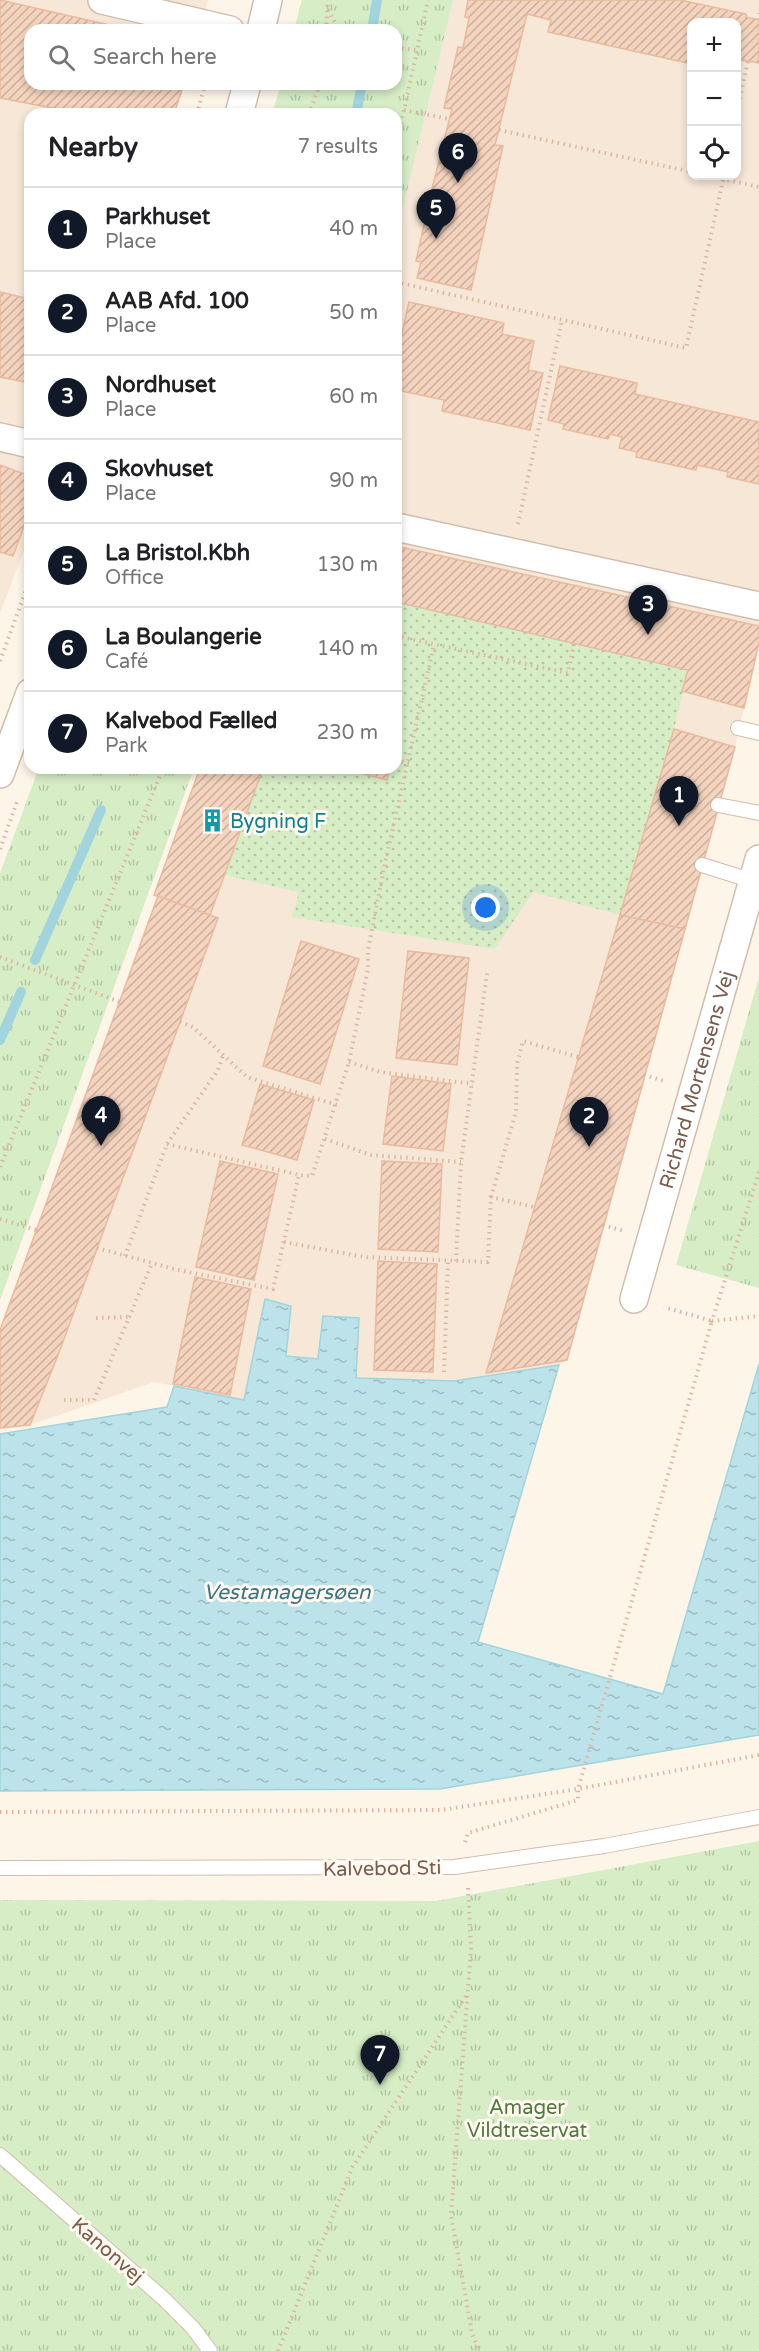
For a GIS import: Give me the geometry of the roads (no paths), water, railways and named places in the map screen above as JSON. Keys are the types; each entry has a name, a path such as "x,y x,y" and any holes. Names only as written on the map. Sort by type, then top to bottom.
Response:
{"street":[{"path":"102,0 204,24"},
{"path":"262,24 268,0"},
{"path":"241,108 245,90"},
{"path":"0,437 24,443"},
{"path":"402,528 759,606"},
{"path":"1,767 24,708"},
{"name":"Richard Mortensens Vej","path":"634,1299 756,870"}],"lane":[{"path":"738,728 759,733"},
{"path":"718,805 759,813"},
{"path":"702,866 756,870"},
{"name":"Kalvebod Sti","path":"0,1868 460,1867 604,1846 759,1817"},
{"name":"Kanonvej","path":"0,2155 164,2298 193,2328 210,2351"}],"water":[{"name":"Vestamagersøen","path":"265,1299 291,1306 286,1356 318,1359 323,1316 359,1318 356,1378 454,1381 559,1365 478,1642 663,1694 759,1364 759,1735 440,1789 0,1791 0,1434 167,1407 174,1386 244,1400"}],"waterway":[{"path":"373,24 377,0"},
{"path":"357,108 361,90"},
{"path":"35,960 101,810"},
{"path":"0,1040 21,992"}],"place":[{"name":"La Boulangerie","path":"458,183"},
{"name":"La Bristol.Kbh","path":"436,239"},
{"name":"Nordhuset","path":"648,635"},
{"name":"Bygning F","path":"212,821"},
{"name":"Parkhuset","path":"679,826"},
{"name":"Skovhuset","path":"101,1146"},
{"name":"AAB Afd. 100","path":"589,1147"},
{"name":"Kalvebod Fælled","path":"380,2085"}],"park label":[{"name":"Amager Vildtreservat","path":"527,2118"}]}
